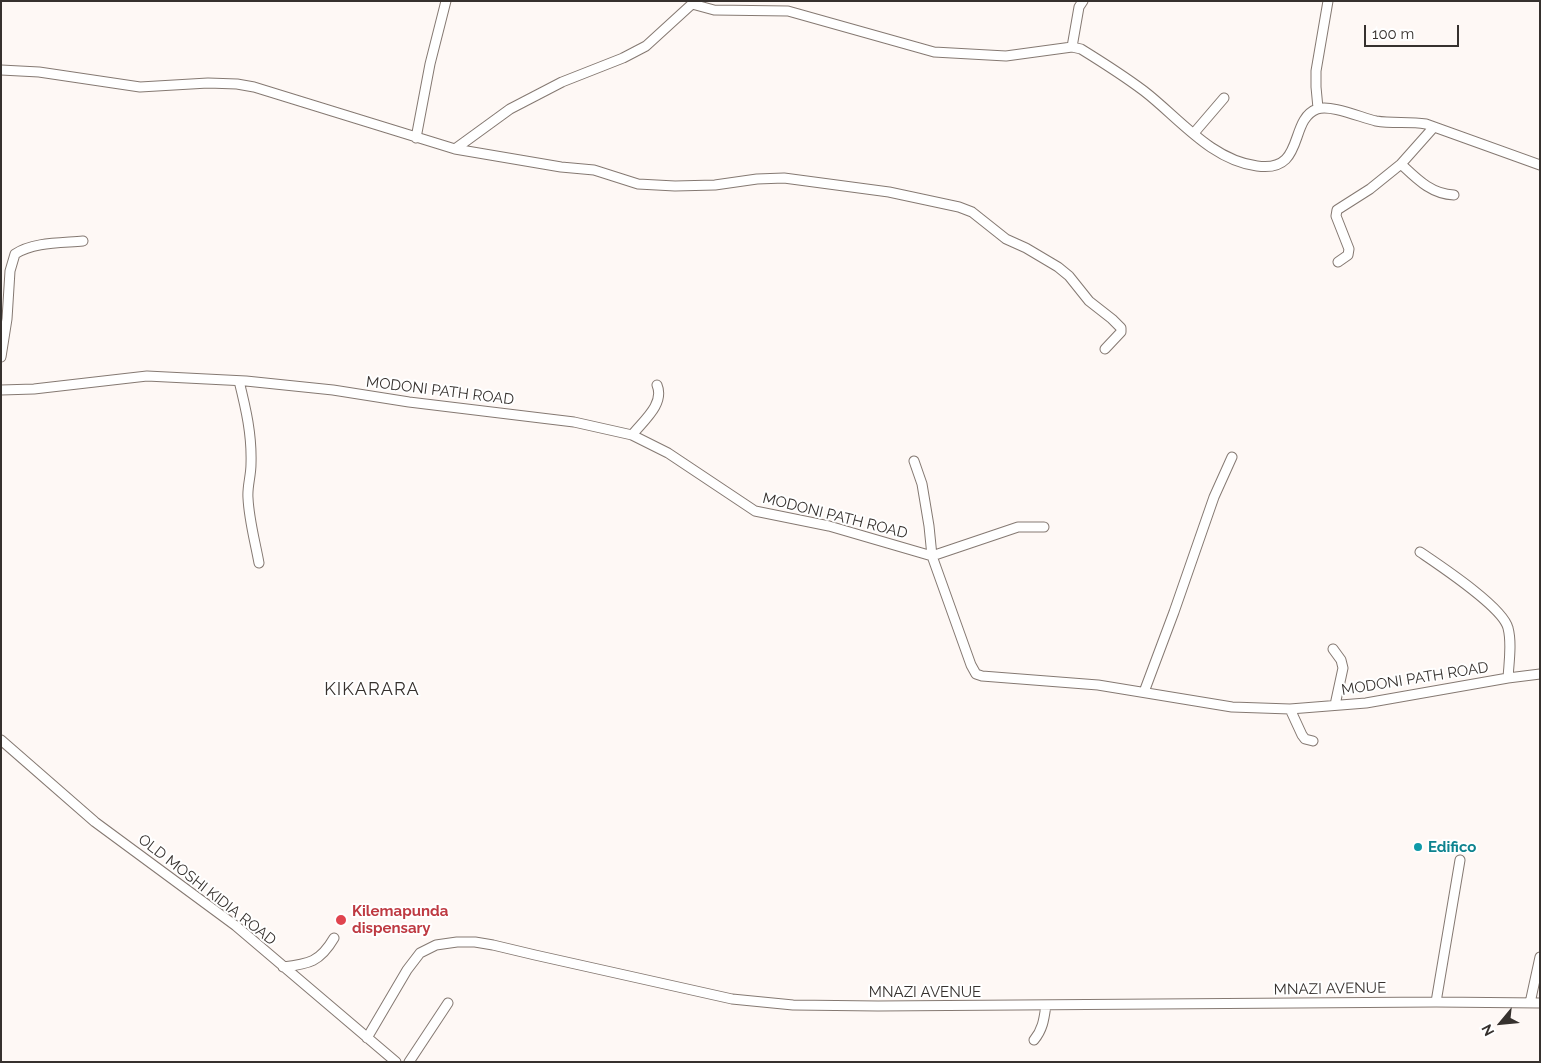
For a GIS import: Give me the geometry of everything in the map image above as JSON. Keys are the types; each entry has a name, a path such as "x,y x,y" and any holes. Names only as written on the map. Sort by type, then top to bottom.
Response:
{"street":[{"path":"416,138 430,64 446,1"},
{"path":"1072,47 1080,7 1083,1"},
{"path":"1318,108 1316,71 1328,1"},
{"path":"455,149 510,109 562,82 623,58 646,46 692,2 714,10 788,12 934,52 1006,56 1072,47 1081,49 1144,92 1210,147 1242,162 1258,166 1270,166 1284,161 1292,152 1303,123 1310,113 1318,108 1340,111 1375,121 1417,122 1540,164"},
{"path":"1,70 39,72 140,87 208,83 237,84 254,87 455,149 561,167 594,170 638,184 676,186 715,185 756,179 784,178 889,192 959,207 972,212 1006,239 1042,257 1069,276 1089,301 1121,328 1121,332 1105,349"},
{"path":"1194,133 1224,98"},
{"path":"1338,262 1348,254 1349,249 1336,216 1337,210 1370,189 1401,164 1433,128"},
{"path":"1401,164 1421,183 1432,190 1444,194 1454,194"},
{"path":"1,357 7,319 10,271 15,254 42,245 83,241"},
{"name":"MODONI PATH ROAD","path":"1,390 34,390 147,376 239,381 333,390 409,402 574,422 632,434 668,453 755,511 830,526 932,556 971,665 976,674 982,676 1098,685 1232,706 1290,709 1366,703 1540,674"},
{"path":"239,381 250,437 249,510 259,563"},
{"path":"632,434 658,400 660,392 657,385"},
{"path":"1144,692 1214,498 1232,457"},
{"path":"914,461 922,484 932,556 1018,527 1044,527"},
{"path":"1420,552 1484,599 1505,621 1509,635 1508,678"},
{"path":"1333,650 1341,660 1343,668 1335,705"},
{"path":"1290,709 1302,735 1306,739 1313,741"},
{"name":"OLD MOSHI KIDIA ROAD","path":"1,740 95,822 236,926 396,1062"},
{"path":"1436,1002 1460,860"},
{"path":"283,967 310,963 319,957 334,938"},
{"name":"MNAZI AVENUE","path":"367,1038 407,970 420,953 436,945 457,942 493,945 732,999 793,1005 1535,1003"},
{"path":"1535,1003 1540,957"},
{"path":"409,1062 448,1003"},
{"path":"1034,1040 1041,1032 1046,1005"}],"place":[{"name":"Edifico","path":"1418,847"},
{"name":"Kilemapunda dispensary","path":"341,920"}],"district":[{"name":"KIKARARA","path":"372,690"}]}
